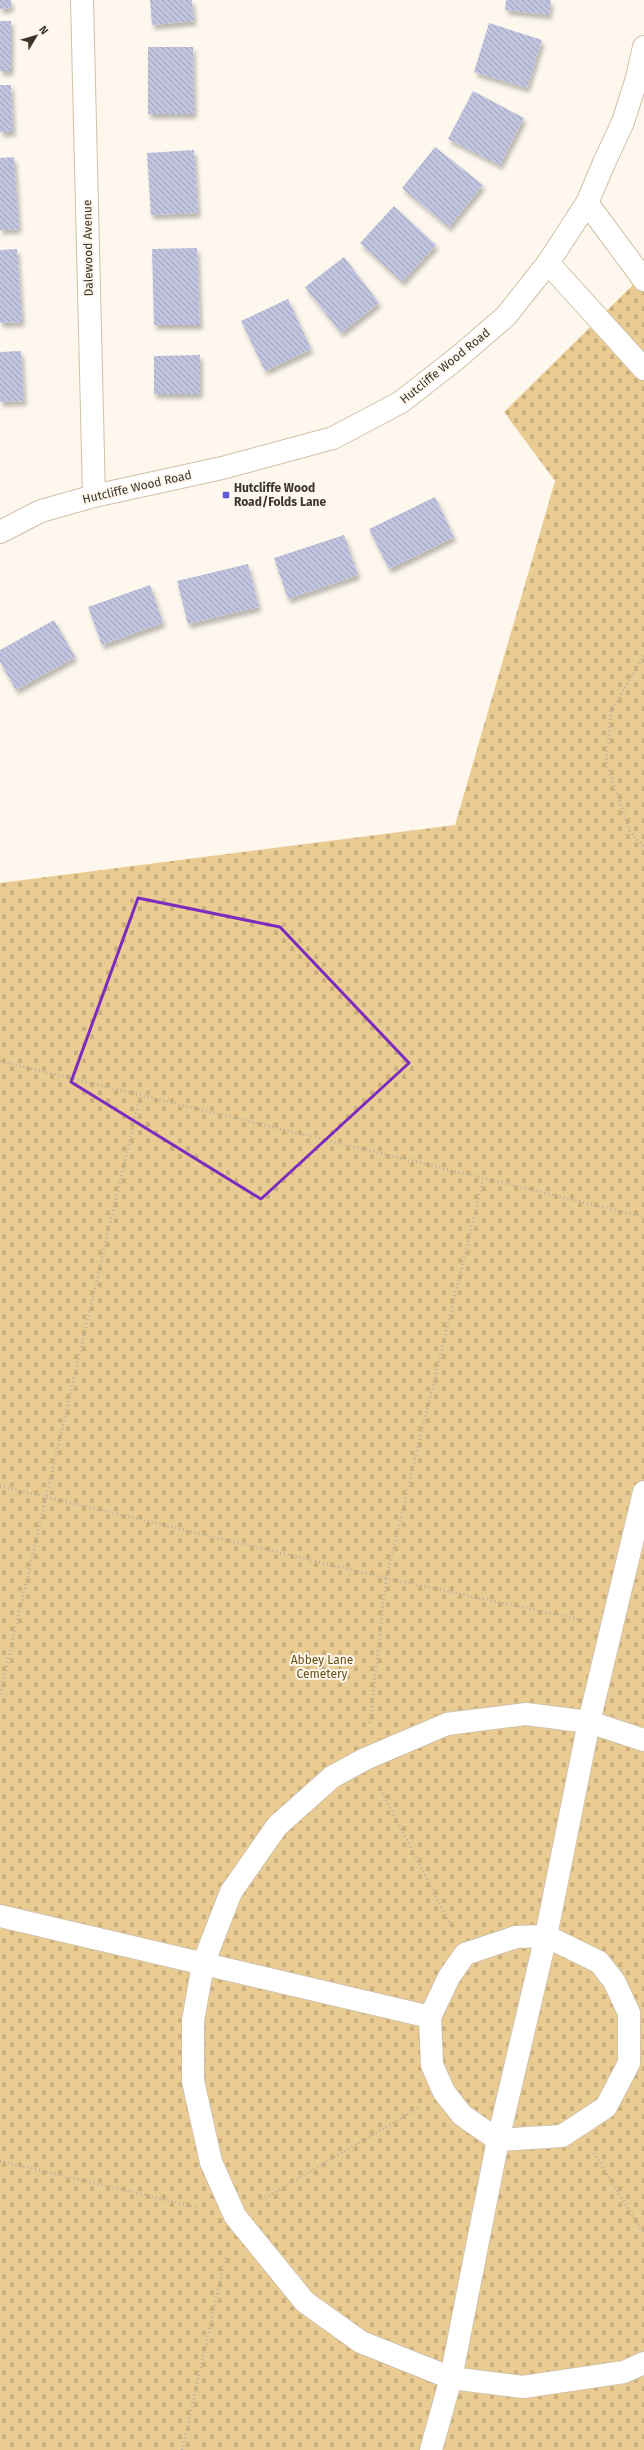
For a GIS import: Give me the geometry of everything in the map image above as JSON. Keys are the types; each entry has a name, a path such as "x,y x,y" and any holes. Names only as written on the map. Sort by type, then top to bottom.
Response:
{"street":[{"name":"Dalewood Avenue","path":"82,0 94,496"},
{"name":"Hutcliffe Wood Road","path":"0,532 41,512 94,496 222,468 333,438 401,402 456,359 506,316 548,263 587,203 623,122 637,78 644,46"},
{"path":"587,203 644,280"},
{"path":"548,263 644,368"},
{"path":"431,2450 451,2378 498,2140 546,1936 589,1722 644,1492"},
{"path":"644,1740 589,1722 526,1714 447,1724 365,1759 332,1777 277,1826 231,1892 203,1964 193,2020 193,2081 211,2162 235,2216 305,2302 361,2342 451,2378 523,2387 624,2372 644,2364"},
{"path":"0,1916 430,2017"},
{"path":"546,1936 598,1962 614,1981 629,2013 637,2065 606,2107 562,2136 498,2140 462,2115 444,2092 432,2065 430,2017 449,1977 466,1954 516,1937 546,1936"}],"path":[{"path":"644,656 611,711 606,762 630,832 644,847"},
{"path":"0,1061 483,1180 644,1218"},
{"path":"0,1694 140,1096"},
{"path":"466,1954 365,1759 386,1578 483,1180"},
{"path":"0,1486 386,1578 612,1627"},
{"path":"0,2162 235,2216 444,2092"},
{"path":"577,2126 644,2234"},
{"path":"182,2450 235,2216"}],"highlighted area":[{"path":"138,898 280,927 409,1063 261,1199 71,1082"}],"green space":[{"name":"Abbey Lane Cemetery","path":"644,274 644,2450 0,2450 0,883 455,825 555,481 504,412"}],"building":[{"path":"0,0 11,0 11,8 0,9"},
{"path":"150,0 192,0 194,21 152,25"},
{"path":"506,0 551,0 549,15 505,10"},
{"path":"0,21 11,21 11,71 0,71"},
{"path":"489,23 542,40 527,88 474,72"},
{"path":"148,47 193,47 194,114 148,114"},
{"path":"0,85 11,85 13,132 0,132"},
{"path":"473,91 524,118 500,165 448,139"},
{"path":"435,147 483,185 449,227 402,188"},
{"path":"194,150 198,213 151,215 147,153"},
{"path":"14,157 19,229 0,230 0,158"},
{"path":"394,206 436,245 402,282 360,243"},
{"path":"197,248 200,325 154,325 152,249"},
{"path":"17,249 22,322 0,323 0,250"},
{"path":"344,257 379,303 341,333 305,287"},
{"path":"288,299 311,349 265,371 241,321"},
{"path":"21,351 24,401 0,402 0,352"},
{"path":"200,355 200,394 154,394 154,356"},
{"path":"435,497 454,537 389,569 369,529"},
{"path":"344,535 358,575 288,599 274,558"},
{"path":"248,564 259,607 188,624 177,581"},
{"path":"150,585 163,623 102,645 88,607"},
{"path":"54,620 75,657 16,690 0,662 0,650"}],"place":[{"name":"Hutcliffe Wood Road/Folds Lane","path":"226,495"}]}
